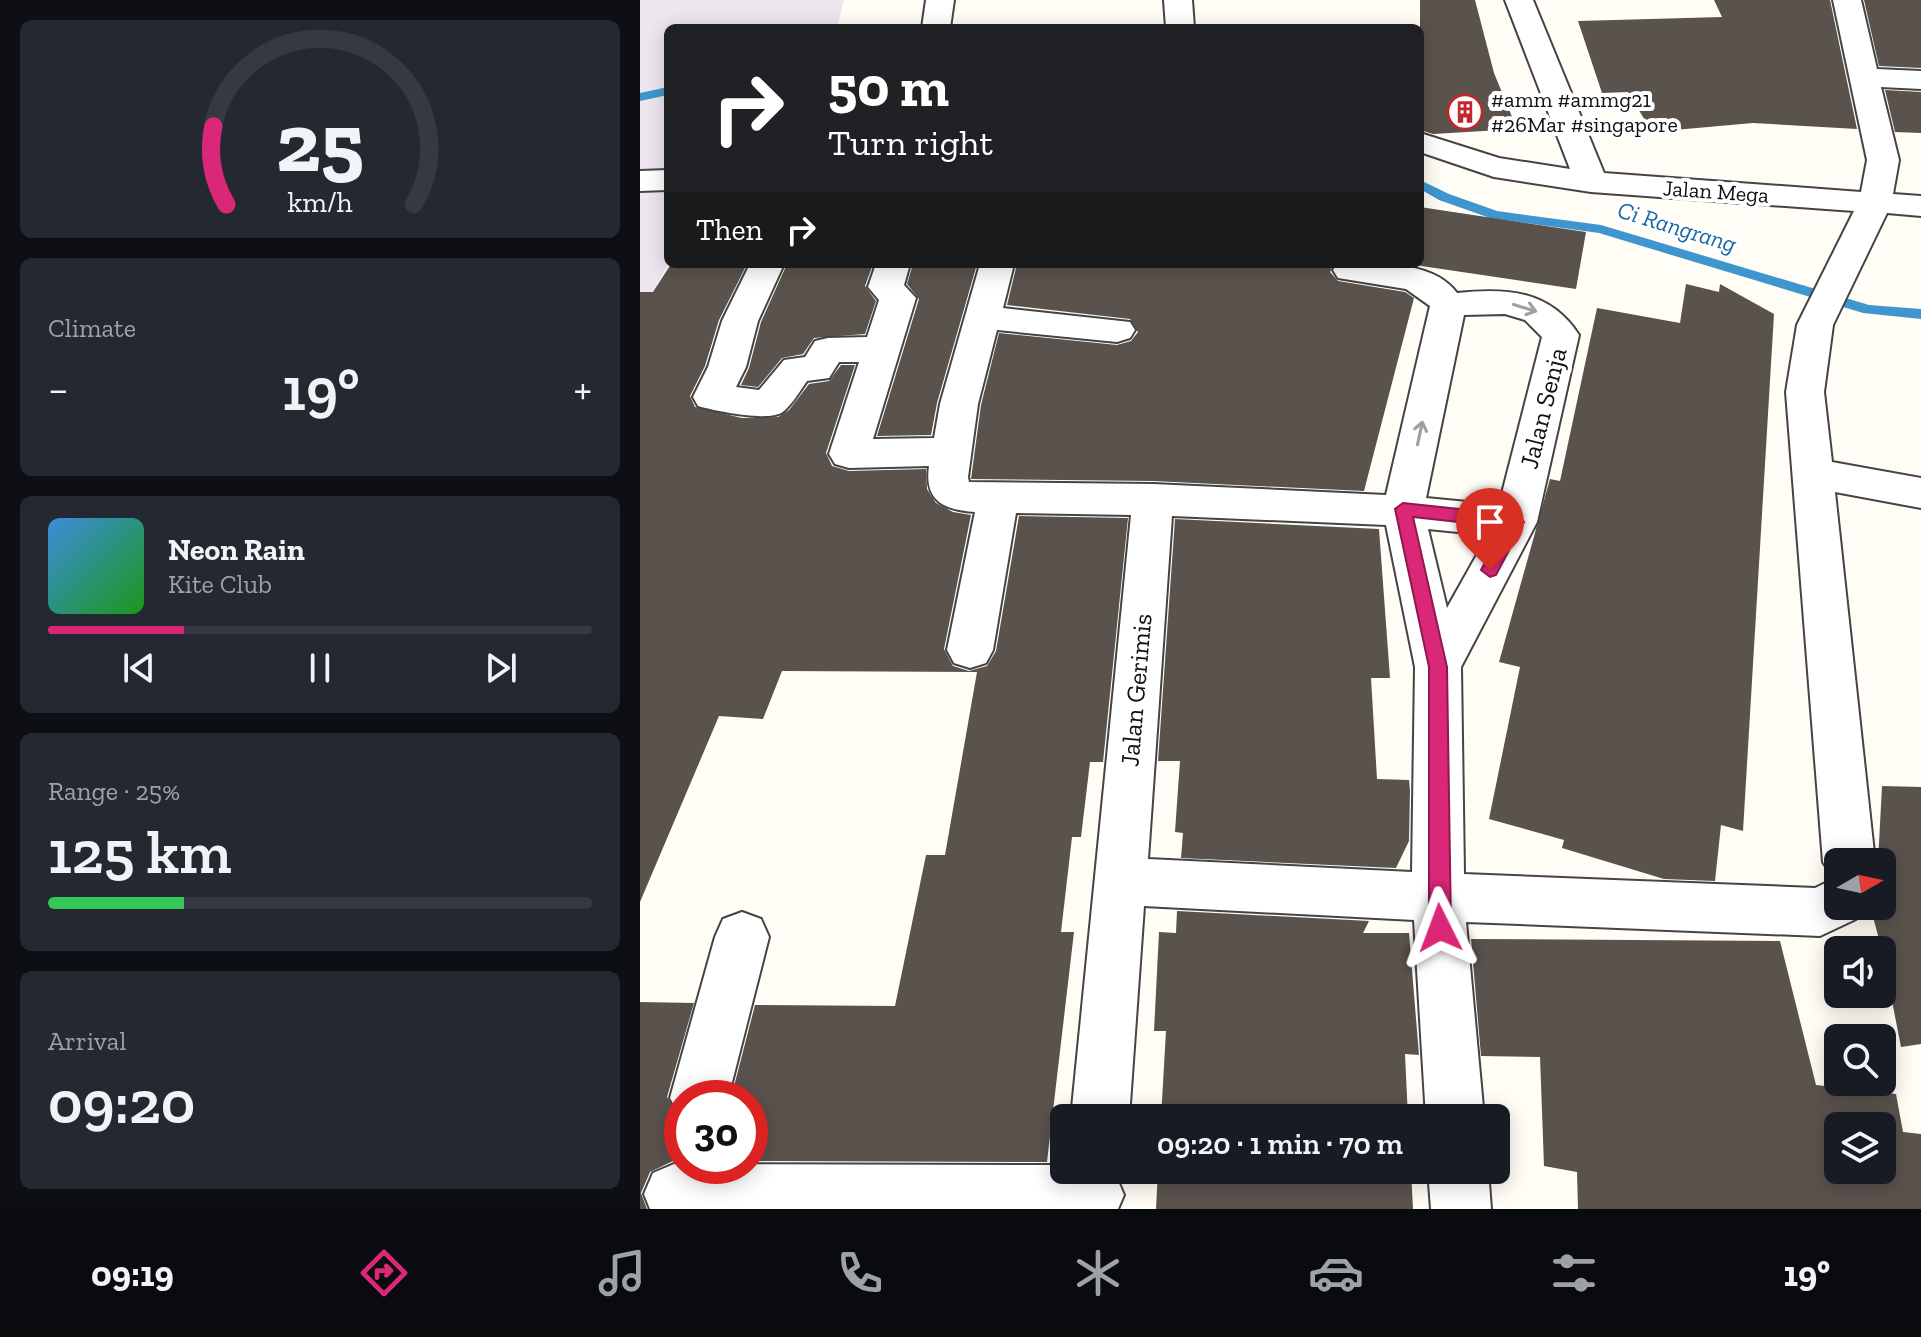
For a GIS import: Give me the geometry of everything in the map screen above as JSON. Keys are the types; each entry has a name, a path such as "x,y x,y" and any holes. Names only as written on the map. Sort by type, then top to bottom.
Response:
{"street":[{"path":"937,24 940,0"},
{"path":"1178,0 1180,24"},
{"path":"1519,0 1591,182"},
{"path":"1847,0 1883,160 1875,203 1815,325 1805,392 1848,848"},
{"path":"1866,77 1921,80"},
{"name":"Jalan Mega","path":"1424,143 1494,167 1591,182 1921,206"},
{"path":"1883,160 1921,188"},
{"path":"640,181 664,180"},
{"path":"765,268 740,321 727,367 712,397 769,404 797,369 816,369 828,350 881,349"},
{"path":"892,268 886,287 898,298 849,454 953,452"},
{"path":"996,268 959,404 949,488 959,496 1153,499 1403,509 1516,522"},
{"path":"1350,270 1427,284 1441,291 1448,305"},
{"name":"Jalan Senja","path":"1438,667 1516,522 1561,335 1538,312 1509,303 1481,301 1448,305 1403,509 1438,667 1438,896 1454,1104"},
{"path":"981,317 1117,330"},
{"path":"1813,473 1921,493"},
{"path":"970,650 998,498"},
{"name":"Jalan Gerimis","path":"1101,1104 1153,499"},
{"path":"1119,881 1824,910"},
{"path":"704,1080 742,937"},
{"path":"665,1184 1094,1191"},
{"path":"1459,1184 1461,1209"}],"shaded area":[{"path":"640,0 844,0 838,24 664,24 666,268 640,320"}],"building":[{"path":"1420,0 1475,0 1494,73 1517,129 1433,134 1424,131 1424,24 1420,24"},
{"path":"1714,0 1830,0 1857,129 1753,123 1652,132 1628,92 1602,93 1578,21 1722,17"},
{"path":"1864,0 1921,0 1921,68 1879,66"},
{"path":"1885,90 1921,92 1921,133 1895,132"},
{"path":"1424,208 1586,232 1576,289 1424,266"},
{"path":"668,268 745,268 719,320 705,366 690,396 695,407 742,418 778,417 789,410 809,384 829,381 841,365 855,365 826,453 832,466 849,471 926,469 927,489 936,503 953,512 971,515 944,649 953,666 969,671 987,666 996,651 1019,516 1128,518 1103,762 1090,762 1081,837 1072,837 1061,932 1074,932 1054,1104 1050,1104 1047,1162 768,1161 768,1080 736,1080 755,1005 895,1006 926,855 945,855 977,672 782,671 763,719 719,716 640,902 640,292 653,292"},
{"path":"785,268 872,268 865,286 876,301 865,334 814,338 803,354 782,358 758,387 741,385 749,368 761,322"},
{"path":"912,268 976,268 937,403 931,435 877,436 919,299 907,284"},
{"path":"1016,268 1332,268 1330,272 1338,281 1405,292 1414,298 1364,491 1153,481 971,479 981,405 999,333 1117,345 1131,341 1138,332 1130,319 1007,305"},
{"path":"1686,284 1719,292 1720,284 1774,314 1743,831 1721,825 1715,881 1664,879 1562,848 1564,840 1489,819 1520,667 1499,662 1550,479 1560,481 1597,308 1680,323"},
{"path":"1175,519 1379,529 1390,678 1371,678 1377,779 1409,780 1410,790 1409,841 1396,868 1181,858 1183,833 1175,832 1180,761 1158,761"},
{"path":"1882,786 1921,787 1921,1044 1901,1047 1893,1008 1896,1008 1896,936 1878,936 1874,920 1896,920 1896,848 1879,848"},
{"path":"1177,911 1369,921 1363,933 1409,933 1419,1055 1405,1054 1407,1104 1162,1104 1166,1031 1154,1031 1159,932 1176,933"},
{"path":"1471,939 1780,941 1816,1085 1824,1086 1824,1096 1896,1094 1903,1132 1921,1134 1921,1209 1578,1209 1577,1172 1544,1166 1540,1057 1481,1056"},
{"path":"640,1002 694,1003 672,1080 664,1080 664,1165 650,1172 641,1193 647,1209 640,1209"},
{"path":"1157,1184 1412,1184 1413,1209 1156,1209"}],"waterway":[{"name":"Ci Rangrang","path":"640,97 664,92"},
{"name":"Ci Rangrang","path":"1424,186 1444,197 1495,215 1601,229 1868,310 1921,314"}],"place":[{"name":"#amm #ammg21 #26Mar #singapore","path":"1465,112"}],"route":[{"path":"1440,928 1438,667 1403,509 1516,522 1490,570"}]}
